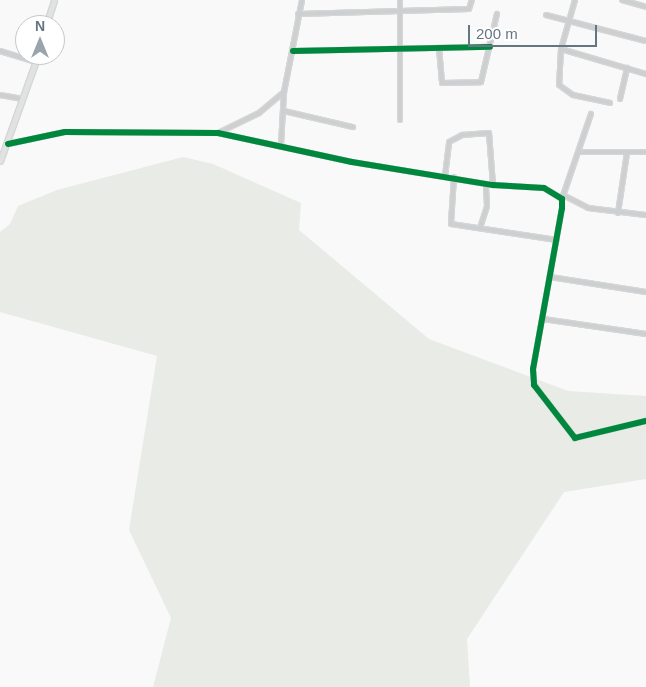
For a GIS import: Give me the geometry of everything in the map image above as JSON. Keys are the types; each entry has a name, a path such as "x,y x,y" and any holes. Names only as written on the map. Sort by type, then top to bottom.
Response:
{"main road":[{"path":"49,15 54,0"},
{"path":"0,161 8,144 35,65"}],"street":[{"path":"281,146 284,92 302,0"},
{"path":"400,0 400,120"},
{"path":"298,14 469,9 472,0"},
{"path":"575,0 561,49 560,88 610,103"},
{"path":"622,0 646,7"},
{"path":"439,48 442,82 472,83 483,80 496,14"},
{"path":"546,15 646,41"},
{"path":"293,51 399,50 490,46"},
{"path":"561,49 646,74"},
{"path":"0,51 15,56"},
{"path":"620,99 627,68"},
{"path":"218,133 259,113 284,92"},
{"path":"0,95 23,99"},
{"path":"284,111 353,127"},
{"path":"591,114 580,152 562,197 557,240 532,382 569,434 580,438 646,420"},
{"path":"8,144 58,132 218,133 486,184 544,188 588,208 646,215"},
{"path":"445,176 450,142 462,135 489,133 493,185"},
{"path":"580,152 646,152"},
{"path":"618,213 627,153"},
{"path":"454,177 449,221 480,228 557,240"},
{"path":"480,228 487,206 486,184"},
{"path":"550,277 646,292"},
{"path":"543,319 646,334"}],"shaded area":[{"path":"183,157 213,164 301,203 299,230 429,339 568,391 646,396 646,479 564,492 467,639 470,687 153,687 171,618 129,530 157,356 0,312 0,232 10,224 18,206 57,190"}],"cycle path":[{"path":"293,51 490,47"},
{"path":"8,144 65,132 218,133 352,162 493,185 544,188 562,199 562,208 533,369 534,385 575,438 646,421"}]}
